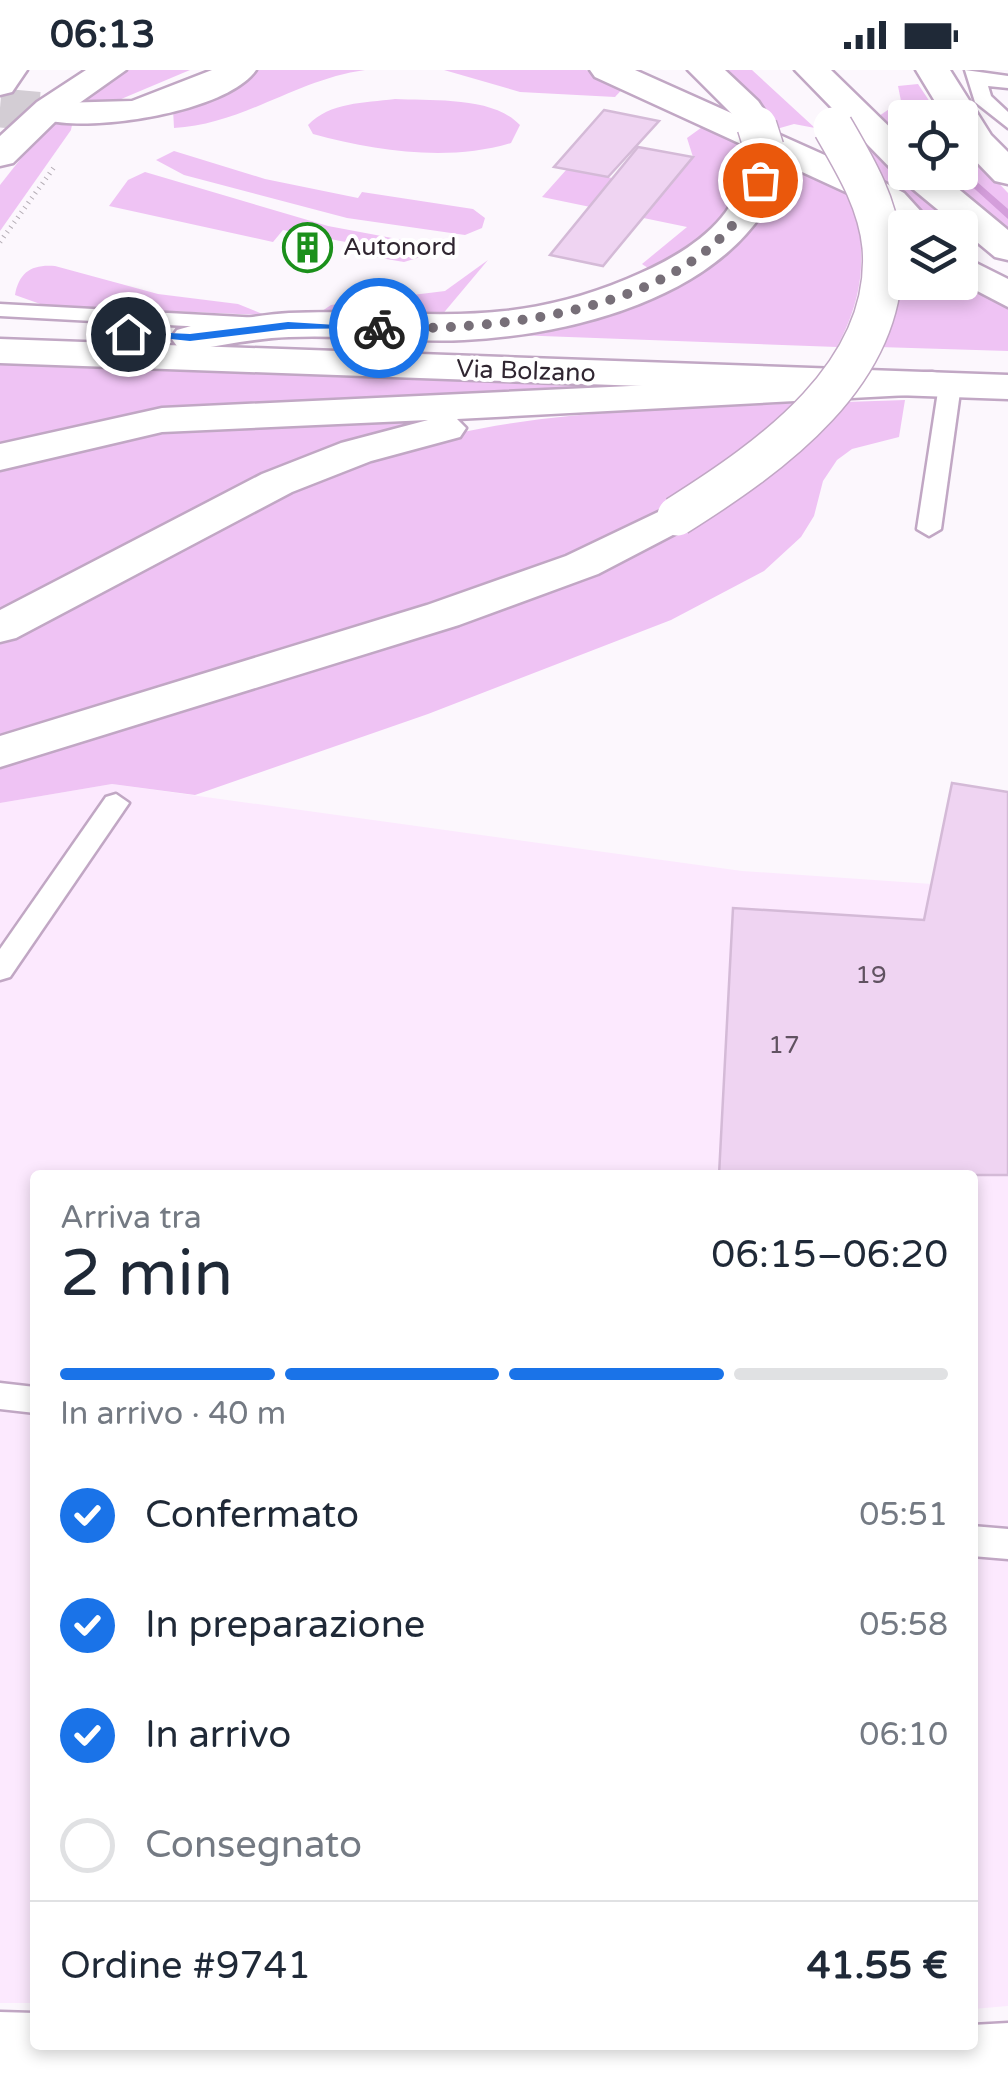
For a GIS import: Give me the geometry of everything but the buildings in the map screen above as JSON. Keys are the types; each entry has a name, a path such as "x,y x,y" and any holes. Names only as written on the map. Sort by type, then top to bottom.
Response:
{"main road":[{"path":"0,85 10,70"},
{"path":"0,144 51,70"},
{"path":"0,154 49,110 109,70"},
{"path":"58,113 112,116 142,112 239,70"},
{"path":"608,70 862,186 900,210"},
{"path":"190,338 288,326 487,327 557,314 623,294 676,270 722,240 750,206 760,180 760,135 721,81 706,70"},
{"path":"933,70 977,141 1008,173"},
{"path":"0,752 443,615 582,565 735,482 820,410 848,368 872,319 882,282 882,225 861,169 797,75"},
{"path":"797,75 888,148"},
{"path":"936,190 1008,249"},
{"path":"978,277 1008,295"},
{"name":"Via Bolzano","path":"18,319 97,333 190,338 1008,362"},
{"name":"Via Bolzano","path":"0,352 941,385"},
{"path":"0,457 85,434 162,420 941,385 1008,387"},
{"path":"0,628 202,520 308,470 356,452 448,427 576,402"},
{"path":"0,2048 30,2049"},
{"path":"73,2050 763,2069 1008,2060"}],"lane":[{"path":"975,75 1008,85 1002,94 1008,107"},
{"path":"975,75 982,98 1008,122"},
{"path":"0,310 18,319 288,326"},
{"path":"928,529 941,385"},
{"path":"0,970 116,804"},
{"path":"0,1396 30,1399"},
{"path":"978,1542 1008,1544"}],"path":[{"path":"0,242 62,157"}],"shaded area":[{"path":"120,70 190,70 107,105 65,108"},
{"path":"252,70 365,70 316,82 223,119 174,128 173,109"},
{"path":"444,70 586,70 626,85 615,97 520,92"},
{"path":"722,70 752,70 815,128 794,124 773,130 757,100"},
{"path":"918,84 929,100 901,100 898,86"},
{"path":"395,99 478,105 494,109 520,125 511,143 437,153 337,140 313,134 308,125 337,108"},
{"path":"888,110 888,125 879,116"},
{"path":"52,119 72,125 71,130 0,231 0,185"},
{"path":"705,125 745,141 742,184 733,203 706,234 651,270 642,264 687,227 542,197 567,169 652,186 656,182 670,185 693,157 687,138"},
{"path":"871,146 888,162 888,184 881,175 864,148"},
{"path":"174,151 265,179 358,198 362,192 473,209 485,218 482,228 465,235 347,218 184,175 156,160"},
{"path":"779,154 851,189 861,270 854,307 837,347 491,334 721,256 763,215 774,189"},
{"path":"978,161 1008,193 1008,237 953,190 978,190"},
{"path":"145,172 328,226 424,244 434,253 404,262 345,252 351,243 283,230 273,242 109,206 128,180"},
{"path":"893,190 917,190 937,210 912,210"},
{"path":"488,260 441,316 316,315 331,305 445,291"},
{"path":"55,266 158,294 238,304 265,315 46,306 15,295 28,271"},
{"path":"978,287 1008,302 1008,351 879,347 895,301 978,300"},
{"path":"0,361 639,389 154,411 63,428 0,447"},
{"path":"905,400 899,437 852,449 837,460 823,481 814,516 801,537 764,571 671,620 428,714 195,795 112,784 0,803 0,766 182,713 515,605 599,570 845,402"},
{"path":"796,403 748,448 695,487 640,520 581,548 459,594 0,734 0,641 195,537 294,490 397,450 494,426 594,414"},
{"path":"435,416 376,433 265,475 0,609 0,468 54,453 161,434"},
{"path":"112,784 742,871 932,884 1008,897 1008,2006 978,2009 978,1170 30,1170 30,2003 0,2003 0,803"}],"waterway":[{"path":"978,187 1008,215"}],"tunnel":[{"path":"0,108 58,113"}],"way so far":[{"path":"379,328 487,327 557,314 623,294 676,270 722,240 750,206 760,180"}],"place":[{"name":"Autonord","path":"308,247"}],"route":[{"path":"128,334 190,338 288,326 379,328"}]}
